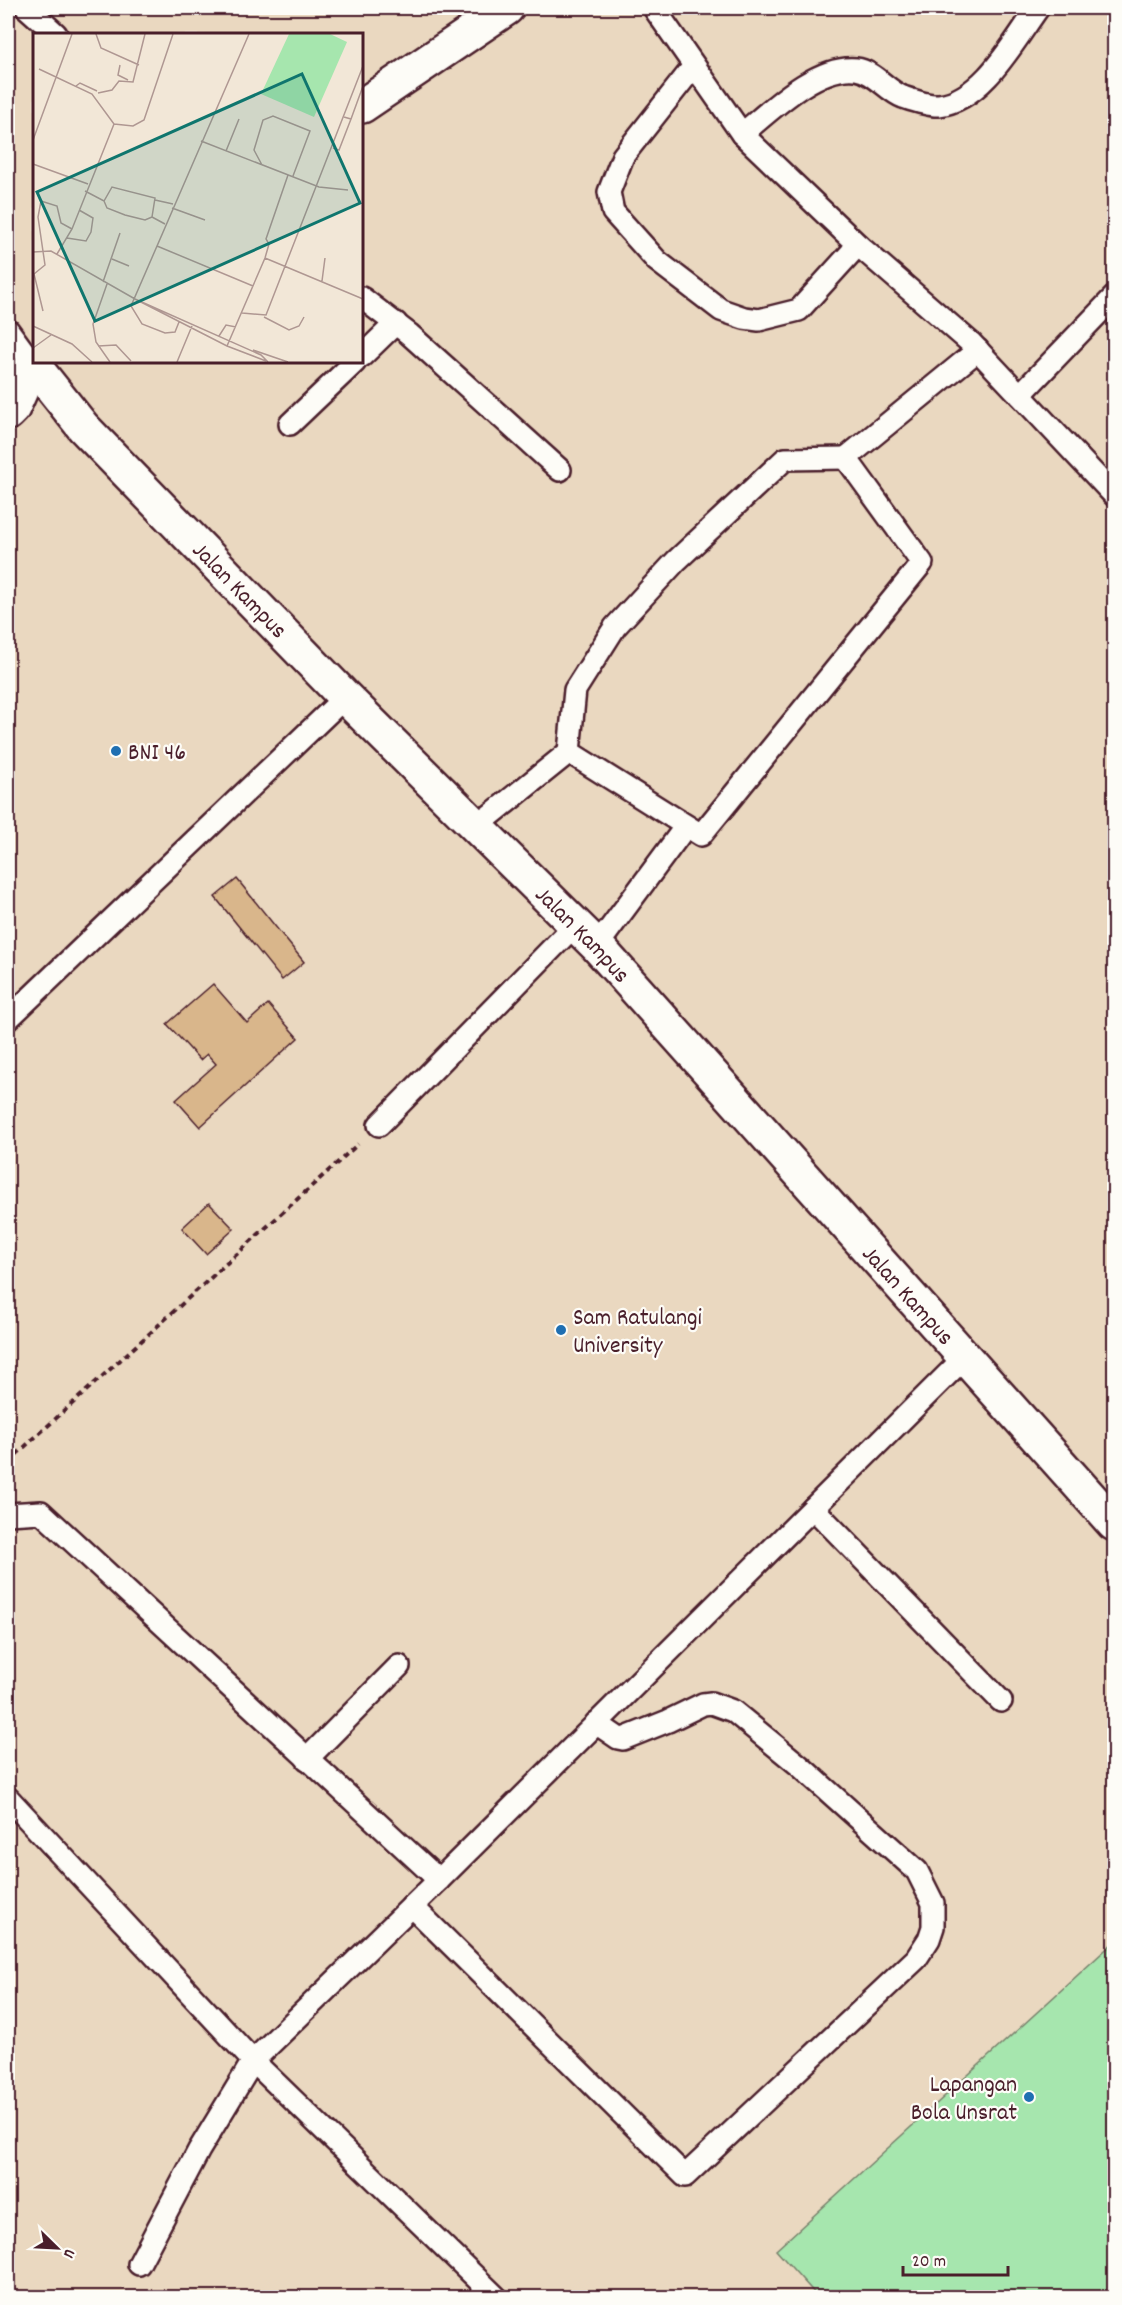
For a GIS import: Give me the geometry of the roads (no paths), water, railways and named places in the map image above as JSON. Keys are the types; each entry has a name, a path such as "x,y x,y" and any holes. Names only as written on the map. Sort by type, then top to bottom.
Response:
{"street":[{"path":"363,105 507,8"},
{"path":"8,413 13,408 25,365"},
{"name":"Jalan Kampus","path":"25,365 82,427 345,697 586,936 1114,1524"}],"lane":[{"path":"27,8 55,33"},
{"path":"654,8 742,134 858,245 978,350 1114,495"},
{"path":"742,134 794,91 824,74 856,69 873,76 901,96 933,105 964,97 993,71 1038,8"},
{"path":"694,66 622,156 609,192 613,212 657,261 721,310 744,318 759,320 799,310 858,245"},
{"path":"1020,395 1114,297"},
{"path":"363,299 396,323 560,470"},
{"path":"363,355 396,323"},
{"path":"8,330 25,365"},
{"path":"477,826 569,752 575,690 615,627 676,561 785,459 846,458 978,350"},
{"path":"290,424 354,363"},
{"path":"569,752 701,835 922,563 846,458"},
{"path":"8,1019 345,697"},
{"path":"379,1125 586,936 686,826"},
{"path":"139,2264 199,2150 253,2061 439,1880 965,1357"},
{"path":"813,1508 1001,1701"},
{"path":"8,1514 41,1512 439,1880"},
{"path":"307,1759 399,1666"},
{"path":"412,1906 685,2176 916,1959 929,1939 933,1927 933,1903 917,1871 800,1766 733,1711 711,1703 703,1704 668,1721 623,1738 618,1738 596,1723"},
{"path":"8,1798 253,2061 488,2295"}],"place":[{"name":"BNI 46","path":"116,751"},
{"name":"Sam Ratulangi University","path":"561,1330"},
{"name":"Lapangan Bola Unsrat","path":"1029,2097"}]}
